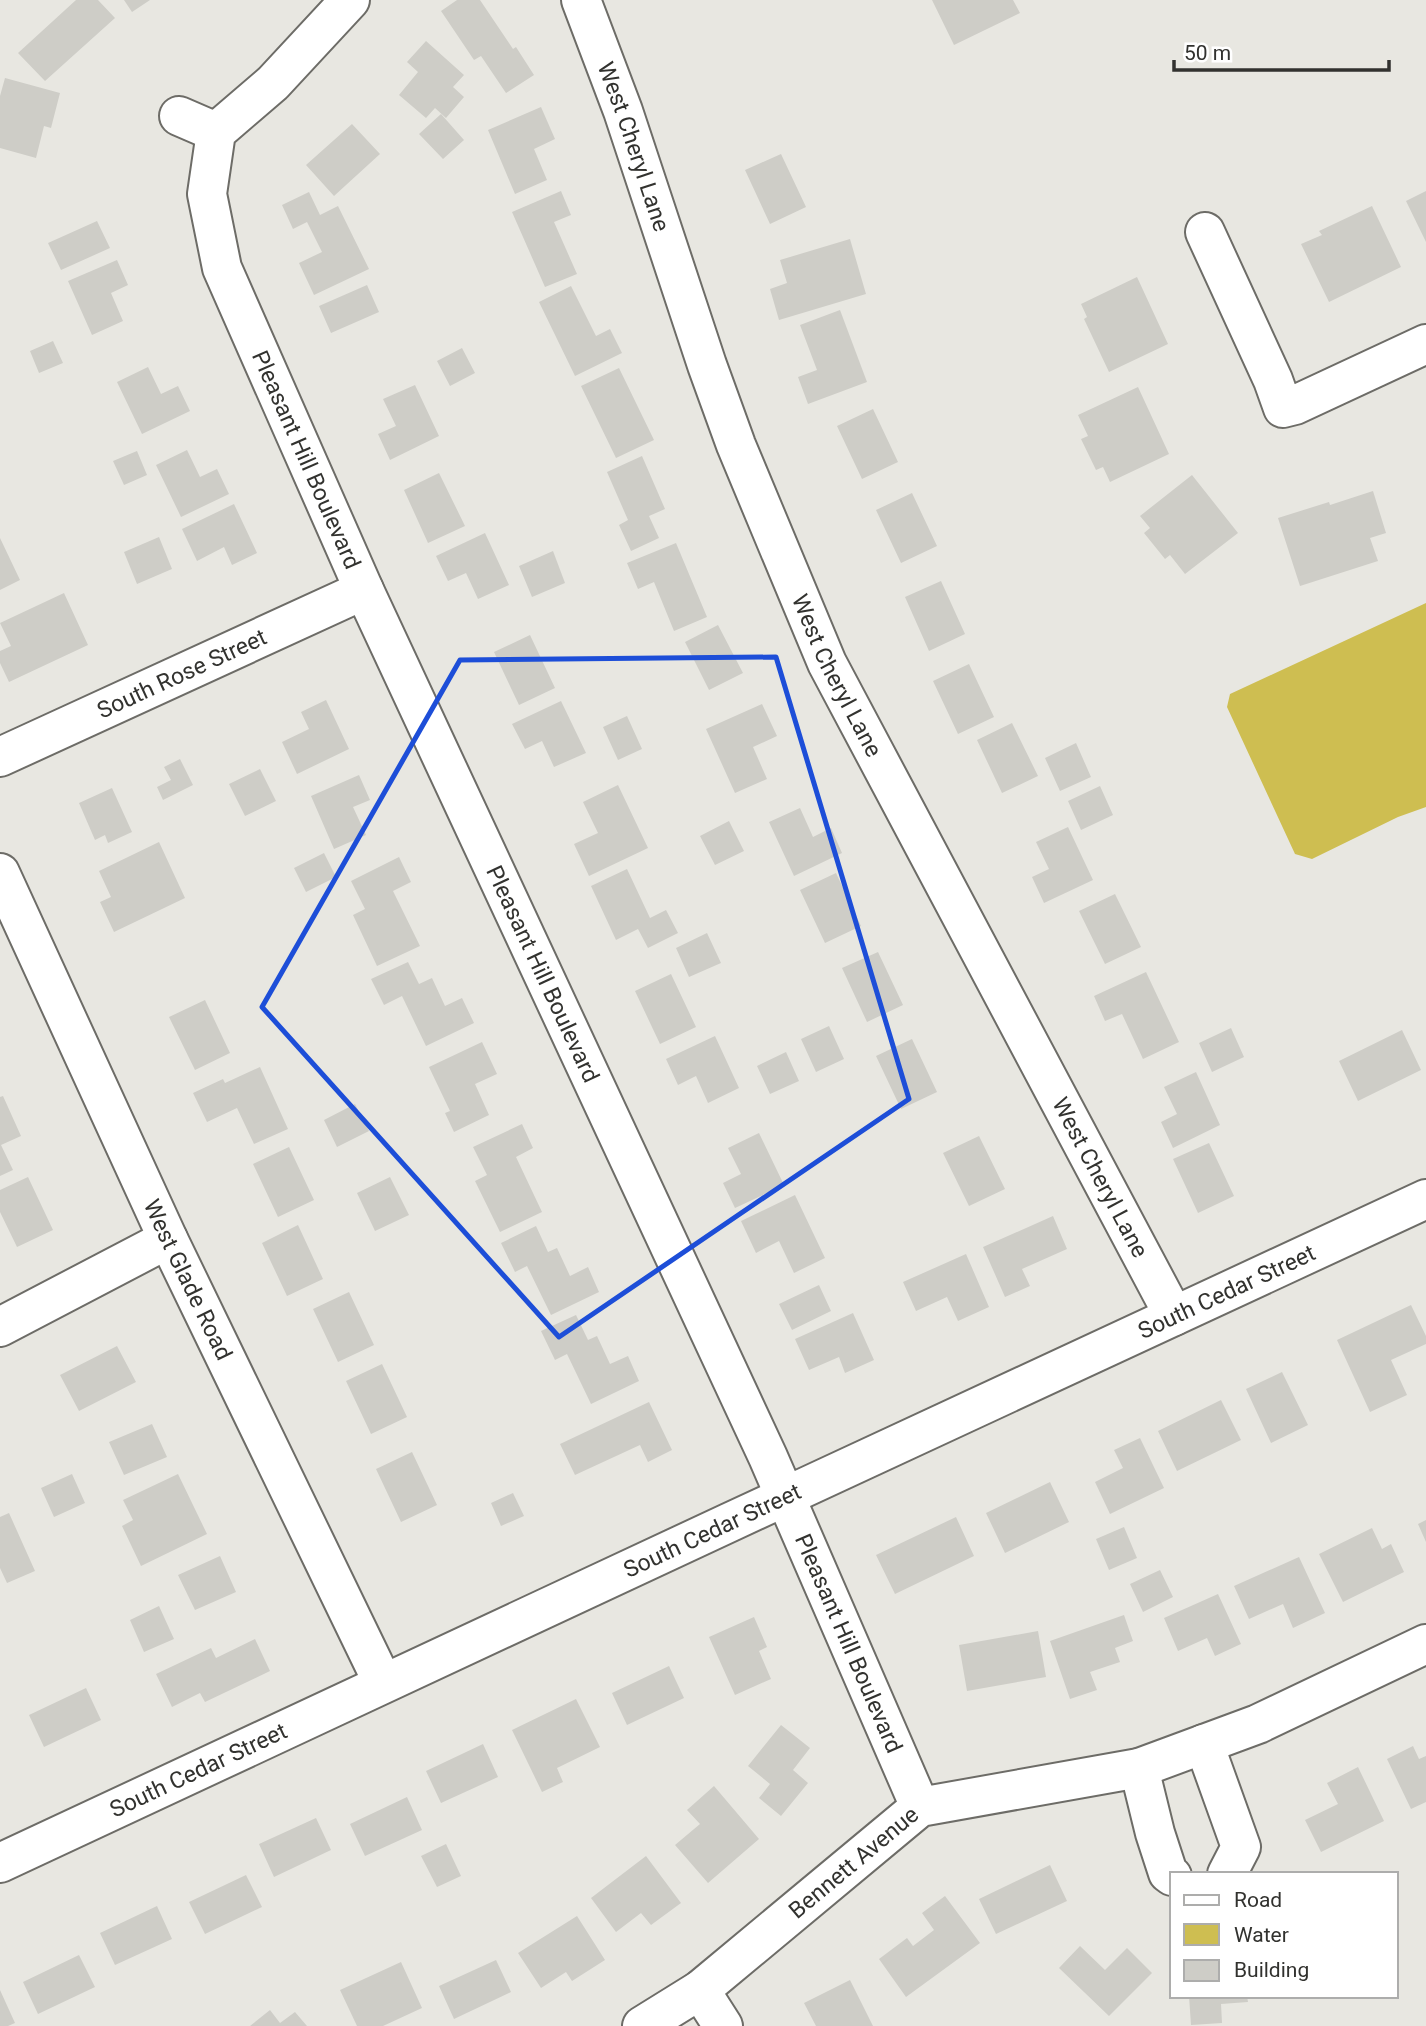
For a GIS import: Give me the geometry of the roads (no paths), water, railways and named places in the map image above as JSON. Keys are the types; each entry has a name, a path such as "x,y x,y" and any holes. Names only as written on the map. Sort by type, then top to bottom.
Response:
{"street":[{"path":"179,116 216,132 274,83 350,0"},
{"name":"West Cheryl Lane","path":"581,0 623,111 736,445 827,663 1174,1316"},
{"name":"Pleasant Hill Boulevard","path":"216,132 207,194 222,268 364,590 787,1497 920,1807"},
{"path":"1205,232 1273,380 1283,408 1295,405 1426,344"},
{"name":"South Rose Street","path":"0,757 364,590"},
{"name":"West Glade Road","path":"0,873 168,1239 383,1683"},
{"name":"South Cedar Street","path":"0,1863 1426,1199"},
{"path":"0,1327 168,1239"},
{"name":"Bennett Avenue","path":"642,2026 700,1990 920,1807 1139,1768 1258,1724 1426,1644"},
{"path":"1204,1744 1241,1847 1228,1872"},
{"path":"1139,1768 1154,1833 1170,1874"},
{"path":"700,1990 723,2026"}],"water":[{"path":"1426,603 1426,807 1398,817 1312,859 1295,854 1227,707 1230,694"}]}
